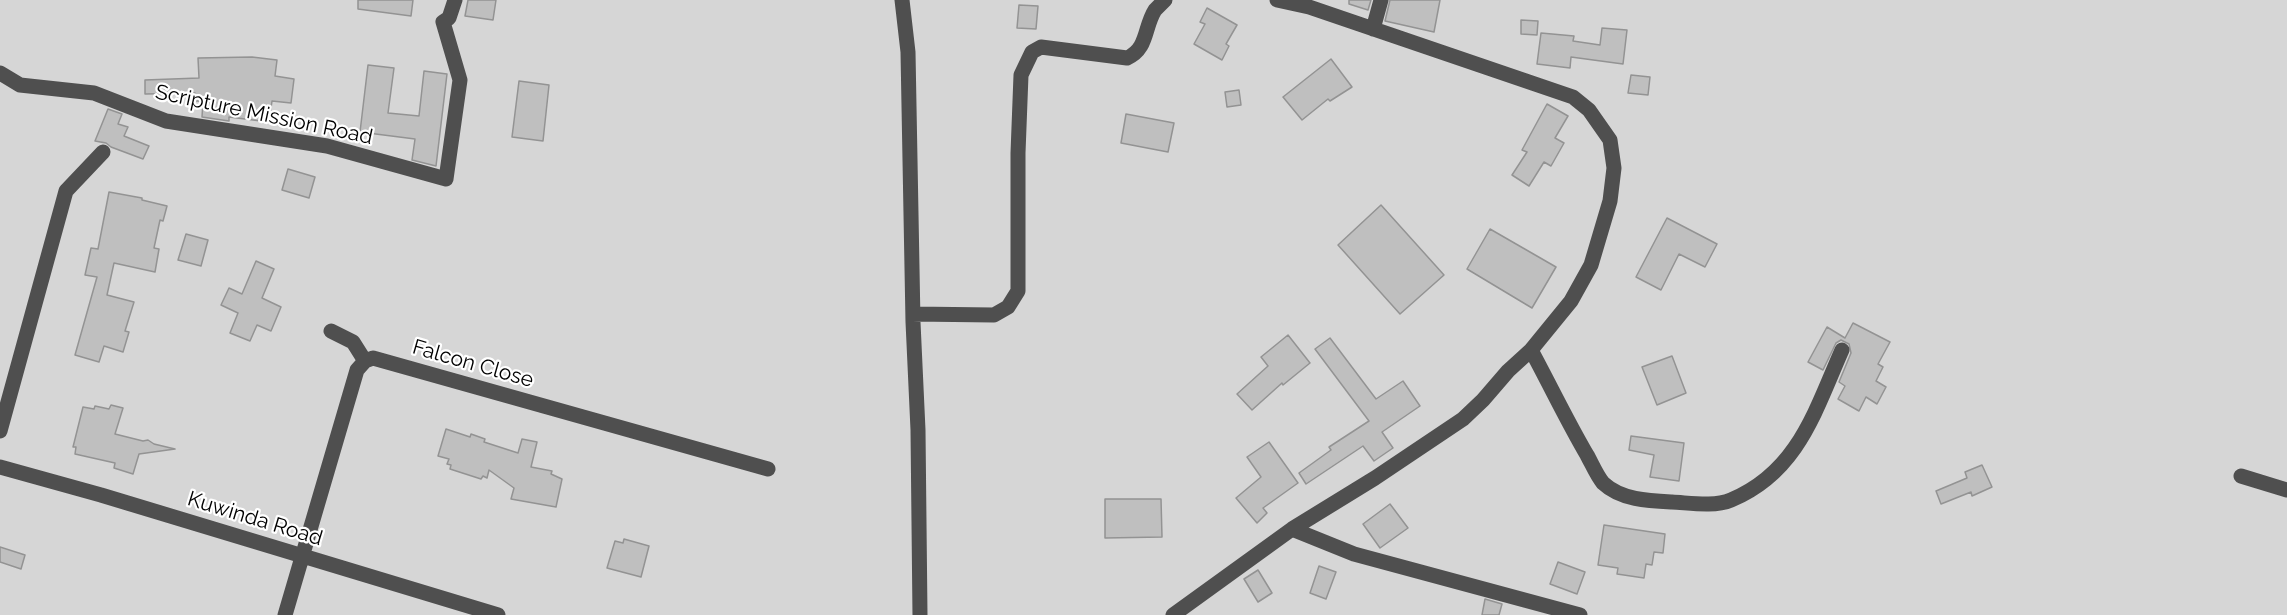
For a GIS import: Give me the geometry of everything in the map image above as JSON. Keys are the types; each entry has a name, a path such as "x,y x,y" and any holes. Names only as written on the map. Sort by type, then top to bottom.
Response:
{"street":[{"name":"Scripture Mission Road","path":"0,73 20,85 94,93 166,121 327,146 446,179 460,80 443,22 449,18 455,0"},
{"path":"902,0 908,52 913,314 918,430 920,615"},
{"path":"913,314 994,315 1008,307 1018,291 1018,153 1021,75 1032,52 1041,46 1127,58 1136,55 1141,48 1154,11 1165,0"},
{"path":"1173,615 1292,529 1375,478 1463,418 1483,400 1508,371 1531,350 1571,302 1591,266 1610,201 1614,168 1610,140 1588,110 1573,97 1309,7 1277,0"},
{"path":"1373,28 1381,0"},
{"path":"0,431 64,196 73,181 103,153"},
{"path":"285,615 357,370 365,361 353,342 331,331"},
{"path":"1531,350 1603,483 1622,495 1644,501 1703,503 1731,500 1769,478 1794,453 1842,350"},
{"name":"Falcon Close","path":"365,361 373,357 768,469"},
{"name":"Kuwinda Road","path":"0,467 303,555 498,615"},
{"path":"2241,476 2287,490"},
{"path":"1292,529 1354,554 1580,615"}],"shaded area":[{"path":"0,0 2287,0 2287,615 0,615"}],"building":[{"path":"358,0 413,0 411,16 358,9"},
{"path":"468,0 496,0 493,20 465,16"},
{"path":"1349,0 1371,0 1368,10 1349,4"},
{"path":"1390,0 1440,0 1434,32 1385,21"},
{"path":"1019,5 1038,6 1036,29 1017,28"},
{"path":"1207,8 1237,25 1226,44 1229,46 1222,60 1194,44 1205,24 1200,22"},
{"path":"1521,20 1538,21 1537,35 1521,34"},
{"path":"1602,28 1627,30 1623,64 1571,57 1570,68 1537,64 1541,33 1574,36 1573,41 1600,45"},
{"path":"252,57 277,60 275,76 294,79 291,103 272,101 269,122 229,117 229,121 202,117 203,101 195,101 195,93 145,94 145,80 199,78 198,58"},
{"path":"1331,59 1352,87 1330,101 1328,99 1302,120 1283,97"},
{"path":"368,65 394,68 388,113 419,116 424,71 447,74 436,166 412,160 415,139 360,132"},
{"path":"1631,75 1650,77 1648,95 1628,93"},
{"path":"519,81 549,85 543,141 512,137"},
{"path":"1239,90 1241,105 1227,107 1225,92"},
{"path":"1547,104 1568,116 1555,138 1564,143 1551,166 1544,162 1529,186 1512,175 1527,152 1522,150"},
{"path":"108,109 122,114 118,124 128,127 124,136 149,146 143,159 106,143 95,141"},
{"path":"1126,114 1174,123 1168,152 1121,143"},
{"path":"288,169 315,177 309,198 282,190"},
{"path":"109,192 142,198 142,200 167,206 163,221 160,220 154,248 159,249 155,272 114,263 107,295 134,302 125,331 129,332 123,352 104,346 99,362 75,355 97,277 85,275 91,248 98,249"},
{"path":"1381,205 1444,275 1400,314 1338,245"},
{"path":"1667,218 1717,244 1705,267 1679,254 1661,290 1636,277"},
{"path":"1490,229 1556,267 1532,308 1467,269"},
{"path":"186,234 208,240 201,266 178,260"},
{"path":"256,261 274,269 262,298 281,307 271,331 257,325 250,341 230,333 238,313 221,305 229,288 242,294"},
{"path":"1853,323 1890,342 1878,364 1883,367 1876,381 1886,387 1877,404 1866,397 1859,411 1838,399 1845,386 1839,382 1851,353 1849,344 1841,340 1836,343 1823,370 1808,362 1827,327 1845,338"},
{"path":"1288,335 1310,363 1283,385 1282,383 1252,410 1237,394 1268,366 1261,357"},
{"path":"1330,338 1376,399 1403,381 1420,406 1382,432 1393,448 1374,461 1363,446 1306,484 1299,473 1331,450 1329,447 1369,421 1315,349"},
{"path":"1672,356 1686,393 1657,405 1642,367"},
{"path":"111,405 123,408 115,434 143,441 148,440 154,444 175,449 139,454 133,474 114,468 115,463 75,454 76,447 73,447 83,407 94,409 95,406 109,409"},
{"path":"446,429 470,437 471,434 485,439 484,442 518,453 522,439 537,442 531,467 552,471 551,474 562,479 556,507 511,499 514,488 489,470 487,478 483,476 481,479 450,469 451,465 447,464 449,459 438,456"},
{"path":"1631,436 1684,443 1679,481 1650,477 1654,455 1629,450"},
{"path":"1269,442 1298,483 1263,508 1267,513 1257,523 1236,498 1261,477 1247,457"},
{"path":"1982,465 1992,487 1972,496 1971,492 1941,504 1936,491 1967,478 1965,472"},
{"path":"1105,499 1161,499 1162,537 1105,538"},
{"path":"1390,504 1408,528 1380,548 1363,524"},
{"path":"1604,525 1665,534 1663,553 1654,552 1652,565 1646,564 1644,578 1617,574 1618,568 1598,565"},
{"path":"624,539 649,546 641,577 607,568 615,541 623,543"},
{"path":"0,547 25,555 21,569 0,562"},
{"path":"1558,562 1585,572 1577,594 1550,584"},
{"path":"1319,566 1336,572 1326,599 1310,593"},
{"path":"1258,570 1272,593 1258,602 1244,579"},
{"path":"1485,599 1502,604 1499,615 1482,615"}]}
